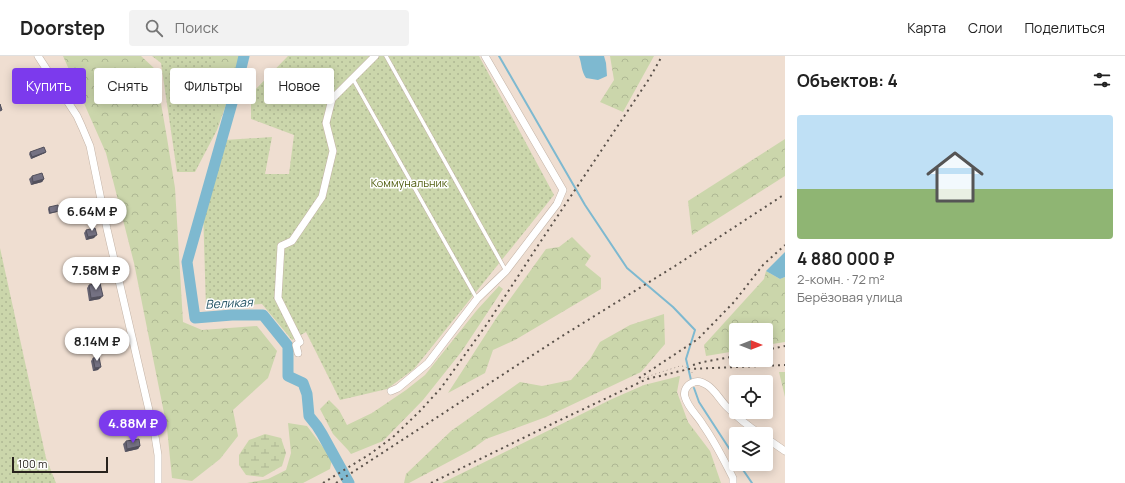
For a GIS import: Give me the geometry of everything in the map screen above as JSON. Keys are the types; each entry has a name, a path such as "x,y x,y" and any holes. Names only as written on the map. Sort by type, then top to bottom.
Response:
{"street":[{"path":"38,56 77,116 90,146 107,229 155,436 158,455 158,483"},
{"path":"298,353 296,345 300,342 278,298 281,246 292,241 322,197 333,151 326,123 332,99 375,56"},
{"path":"391,392 398,388 428,362 477,299 506,271 557,204 563,190 485,56"},
{"path":"734,483 714,441 688,404 684,396 685,389 697,381 713,389 727,407 749,427"},
{"path":"773,442 785,450"}],"lane":[{"path":"386,56 506,271"},
{"path":"353,79 477,299"}],"path":[{"path":"640,379 684,366 689,368 697,381"}],"green space":[{"path":"63,56 141,56 154,68 94,68 94,104 161,104 175,188 183,322 202,330 257,326 277,351 268,378 233,410 238,436 220,459 192,481 172,478 167,428 134,263 106,153 84,104 86,104 86,68 68,68"},
{"path":"152,56 217,56 217,68 170,68 170,104 217,104 217,130 195,172 177,172 161,63"},
{"path":"217,56 248,56 242,68 217,68"},
{"name":"Коммунальник","path":"288,56 479,56 554,195 414,369 387,389 340,400 306,332 292,340 262,304 206,308 203,209 225,140 272,137 265,174 289,174 294,135 251,119 251,104 256,104 256,89 264,81 264,104 334,104 334,68 276,68"},
{"path":"610,56 654,56 623,112 600,102 614,80"},
{"path":"217,104 226,104 217,130"},
{"path":"785,139 785,176 692,235 688,201"},
{"path":"572,237 591,256 585,265 601,278 601,289 515,340 493,350 485,373 448,393 497,317 546,249 559,247"},
{"path":"0,248 46,458 56,483 0,483"},
{"path":"766,271 780,279 785,277 785,342 773,344 773,323 729,323 729,352 706,356 704,345 764,279"},
{"path":"499,286 503,289 462,351 423,400 383,441 351,454 333,434 320,409 329,400 339,410 347,425 372,413 406,390 425,375 477,310"},
{"path":"664,314 665,344 641,372 546,417 486,439 471,450 409,483 404,483 406,474 451,431 520,382 542,386 571,380 590,359 600,342 630,325"},
{"path":"779,372 785,372 785,397"},
{"path":"680,376 677,392 688,422 710,451 721,483 442,483 612,399 644,385"},
{"path":"288,423 307,426 332,459 330,469 303,483 247,483 268,479 286,470 291,453"},
{"path":"265,434 281,438 286,453 282,466 263,477 246,475 239,465 239,455 249,440"}],"water":[{"path":"579,56 604,56 607,76 598,80 586,78 582,70"},
{"path":"785,252 785,277 780,279 766,271"}],"building":[{"path":"44,147 46,152 32,157 30,152"},
{"path":"42,173 44,179 33,182 32,176"},
{"path":"58,205 59,211 50,213 49,207"},
{"path":"95,228 97,235 88,237 86,230"},
{"path":"100,283 103,296 91,298 89,285"},
{"path":"99,357 101,367 95,368 93,358"},
{"path":"139,439 140,446 127,449 126,441"}],"waterway":[{"name":"Великая","path":"244,56 187,262 195,318 232,315 263,315 288,346 288,376 303,383 307,394 309,416 322,434 349,483"},
{"path":"499,56 585,205 627,268 673,307 695,330 686,359 691,380"},
{"path":"694,388 699,402 729,448"},
{"path":"744,471 752,483"}],"railway":[{"path":"323,483 370,454 393,437 441,388 487,324 649,79 662,56"},
{"path":"336,483 559,338 675,266 785,194"},
{"path":"639,378 698,339 734,302 763,265 785,245"},
{"path":"773,349 785,346"},
{"path":"693,365 729,357"},
{"path":"431,483 647,379 689,369 785,365"}]}
